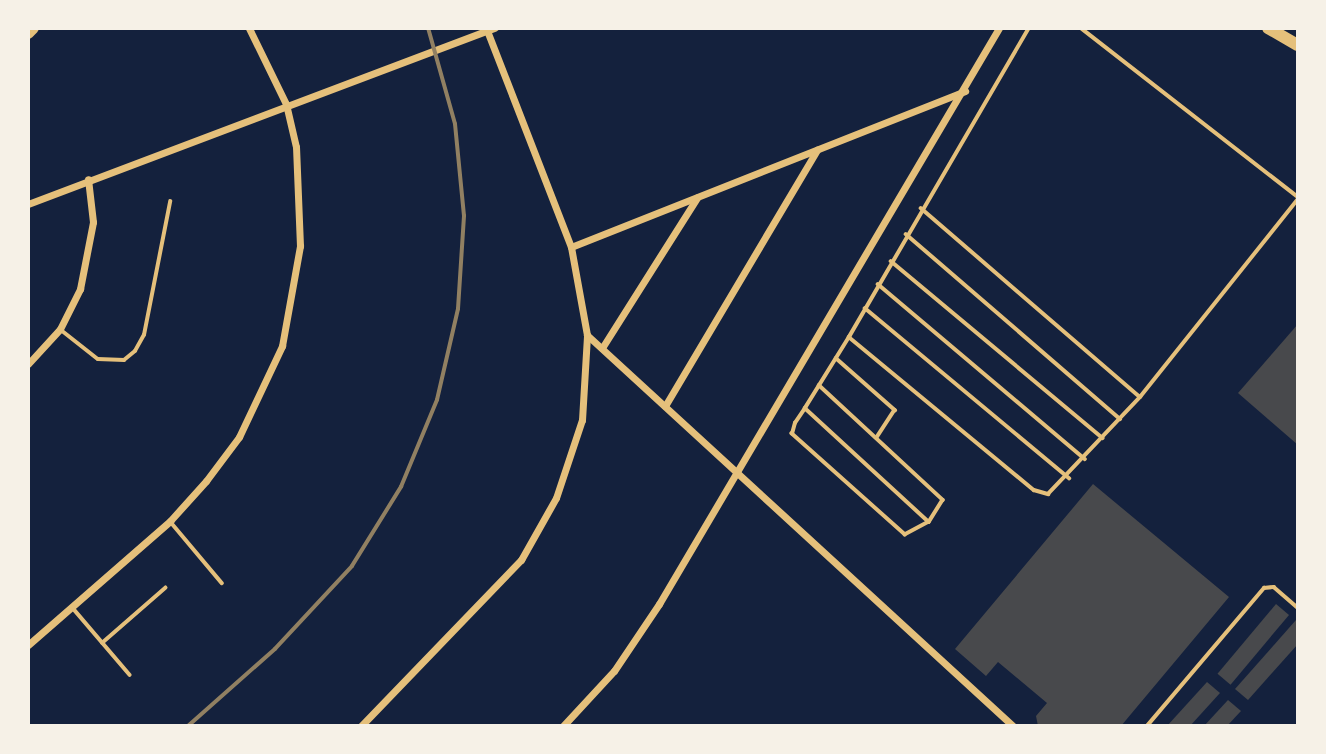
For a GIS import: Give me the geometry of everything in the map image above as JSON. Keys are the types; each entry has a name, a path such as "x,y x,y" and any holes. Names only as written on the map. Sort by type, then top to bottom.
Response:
{"highway":[{"path":"28,33 33,28"},
{"path":"1268,28 1298,45"},
{"path":"1278,28 1298,45"}],"street":[{"path":"28,645 170,522 239,437 282,346 300,246 296,147 286,104 249,28"},
{"path":"563,726 627,653 741,471 965,91 999,28"},
{"path":"28,204 88,179 490,29 571,247 587,335 582,420 539,533 505,580 361,726"},
{"path":"571,247 965,91"},
{"path":"665,406 817,150"},
{"path":"28,364 60,329 89,256 88,179"},
{"path":"602,348 698,197"},
{"path":"587,335 741,471 1013,726"}],"lane":[{"path":"819,385 943,500 929,522 905,535 792,434 805,408 819,385 849,337 905,234 1029,28"},
{"path":"849,337 1034,490 1048,495 1069,478 1140,397 1298,198 1082,28"},
{"path":"60,329 98,359 124,360 135,351 144,335 170,202"},
{"path":"921,208 1140,397"},
{"path":"905,234 1120,419"},
{"path":"891,261 1103,438"},
{"path":"878,284 1085,459"},
{"path":"865,308 1069,478"},
{"path":"836,358 895,410 877,438"},
{"path":"805,408 929,522"},
{"path":"170,522 222,583"},
{"path":"1147,726 1264,587 1274,587 1298,608"},
{"path":"102,643 165,588"},
{"path":"72,607 130,675"}],"building":[{"path":"1298,324 1298,445 1238,393"},
{"path":"1093,484 1229,597 1121,726 1038,726 1036,716 1047,703 998,662 986,676 955,649"},
{"path":"1276,604 1289,615 1231,685 1218,674"},
{"path":"1296,620 1298,644 1248,700 1235,689"},
{"path":"1207,682 1220,693 1190,726 1167,726"},
{"path":"1228,700 1241,711 1227,726 1204,726"}],"railway":[{"path":"188,726 275,649 352,566 401,487 437,400 458,309 464,216 455,124 428,28"}]}
